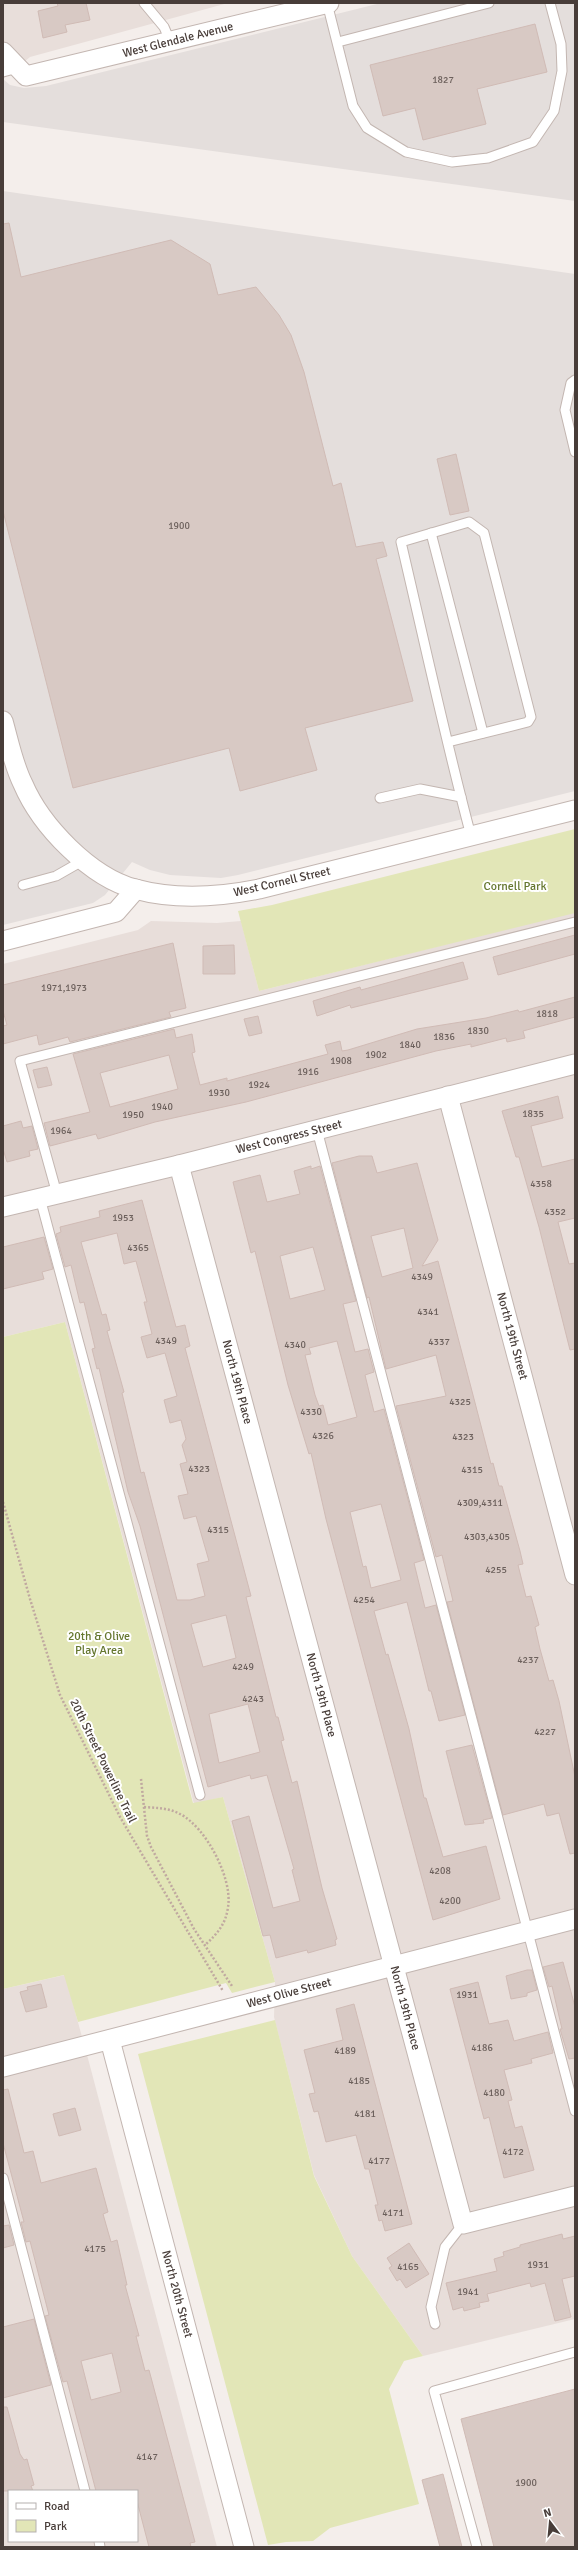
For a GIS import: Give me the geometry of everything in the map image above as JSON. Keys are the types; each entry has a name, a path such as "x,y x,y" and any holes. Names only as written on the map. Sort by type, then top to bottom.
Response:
{"street":[{"name":"West Glendale Avenue","path":"16,72 170,41 325,3"},
{"path":"3,52 16,72"},
{"name":"West Cornell Street","path":"3,721 15,765 31,801 65,843 84,860 123,885 136,889 196,895 242,892 575,810"},
{"path":"3,941 116,912 136,889"},
{"name":"West Congress Street","path":"3,1207 179,1165 575,1064"},
{"name":"North 19th Street","path":"448,1096 575,1575"},
{"name":"North 19th Place","path":"179,1165 463,2224"},
{"name":"West Olive Street","path":"3,2067 575,1919"},
{"name":"North 20th Street","path":"110,2040 244,2547"},
{"path":"463,2224 575,2196"}],"lane":[{"path":"144,3 164,27 170,41"},
{"path":"325,3 338,42 353,106 367,128 406,152 452,162 488,158 533,142 554,111 562,71 561,44 550,3"},
{"path":"338,42 489,3"},
{"path":"575,380 571,383 566,410 575,452"},
{"path":"448,742 528,722 531,717 496,573 484,533 468,522 401,542 448,742 461,797 471,836"},
{"path":"431,533 483,733"},
{"path":"380,798 420,790 461,797"},
{"path":"23,885 56,876 84,860"},
{"path":"200,1795 49,1196 20,1061 575,922"},
{"path":"317,1130 575,2111"},
{"path":"3,2178 86,2490"},
{"path":"435,2324 431,2307 445,2247 463,2224"},
{"path":"476,2547 434,2391 575,2352"}],"path":[{"name":"20th Street Powerline Trail","path":"3,1502 30,1599 60,1695 120,1817 171,1907 222,1988 228,2009"},
{"path":"141,1779 147,1836 153,1852 204,1945 232,1986"},
{"path":"144,1807 165,1809 187,1818 208,1841 217,1857 228,1895 228,1908 221,1928 204,1945"}],"shaded area":[{"path":"3,3 228,3 30,57 3,79"},
{"path":"381,3 575,3 575,201 3,122 3,79 10,85 24,88 46,86"},
{"path":"3,191 575,274 575,791 221,878 170,875 150,870 132,862 105,895 93,903 3,925"},
{"path":"575,912 575,2319 423,2356 352,2256 314,2175 274,2017 275,1982 223,1797 194,1804 65,1322 3,1337 3,964 138,930 151,921 217,923 241,921 259,991"},
{"path":"65,1975 217,2547 3,2547 3,1989"}],"green space":[{"name":"Cornell Park","path":"575,829 575,913 259,991 238,911 272,905"},
{"name":"20th & Olive Play Area","path":"65,1322 193,1803 223,1797 275,1982 232,1993 226,1983 78,2022 64,1975 3,1989 3,1337"},
{"path":"275,2020 314,2176 352,2256 423,2356 404,2361 389,2389 419,2504 330,2528 313,2541 286,2542 268,2545 138,2054"}],"building":[{"path":"57,3 86,3 90,20 65,25 67,32 43,38 38,11 58,6"},
{"path":"535,24 547,72 477,89 486,124 423,140 415,108 383,116 370,65"},
{"path":"9,223 21,277 171,240 210,264 218,295 256,287 279,315 291,335 304,372 333,486 341,483 356,547 383,542 387,556 376,559 413,701 305,728 317,770 240,791 229,748 73,788 3,511 3,224"},
{"path":"456,454 469,511 450,515 437,459"},
{"path":"575,935 575,954 498,975 493,957"},
{"path":"173,943 186,1008 169,1012 171,1017 70,1042 68,1037 39,1045 37,1035 3,1044 3,1026 7,1025 3,1011 3,985"},
{"path":"234,945 235,974 203,974 203,946"},
{"path":"463,962 468,979 351,1008 350,1005 317,1016 313,1001 360,987 361,990"},
{"path":"575,997 575,1017 523,1031 525,1038 507,1042 506,1038 471,1047 471,1044 436,1051 246,1102 155,1122 98,1139 96,1134 50,1146 44,1123 90,1112 73,1054 174,1029 176,1038 192,1034 195,1052 192,1053 200,1085 227,1078 227,1081 328,1054 325,1045 340,1041 342,1051 417,1029 486,1018 518,1010 519,1012","holes":["169,1055 178,1089 110,1107 100,1073"]},
{"path":"258,1016 262,1033 249,1036 244,1019"},
{"path":"47,1067 52,1085 38,1088 33,1070"},
{"path":"558,1096 563,1118 531,1126 542,1167 575,1159 575,1218 558,1222 569,1264 575,1263 575,1349 570,1350 539,1227 519,1157 516,1157 502,1111"},
{"path":"21,1121 23,1128 32,1126 38,1149 29,1151 30,1156 7,1162 3,1149 3,1126"},
{"path":"359,1156 372,1156 377,1173 417,1163 438,1240 422,1266 438,1261 491,1464 493,1463 499,1486 502,1486 520,1551 523,1564 518,1565 526,1597 531,1596 539,1625 535,1627 540,1649 549,1681 553,1680 559,1701 575,1777 575,1853 570,1854 559,1813 547,1816 544,1804 503,1815 447,1602 453,1601 442,1555 436,1557 396,1406 446,1396 436,1355 386,1369 369,1297 367,1298 332,1163","holes":["404,1228 413,1268 382,1277 371,1236"]},
{"path":"311,1166 311,1169 320,1166 356,1301 343,1304 355,1352 368,1349 374,1372 365,1375 374,1412 384,1409 424,1560 414,1563 425,1608 436,1605 465,1715 439,1721 431,1691 429,1691 407,1602 374,1611 409,1729 424,1798 426,1798 443,1857 486,1846 500,1899 433,1920 326,1519 311,1453 309,1454 288,1385 255,1251 251,1253 233,1182 260,1175 267,1202 300,1194 294,1171","holes":["313,1247 325,1290 290,1299 280,1256","337,1341 357,1417 328,1425 323,1405 319,1406 315,1395 305,1355 311,1354 309,1348","381,1504 401,1580 371,1588 366,1566 363,1567 350,1512"]},
{"path":"142,1200 176,1327 185,1325 190,1346 185,1348 251,1596 246,1597 276,1717 278,1717 284,1740 281,1741 292,1783 297,1781 322,1888 337,1939 335,1940 336,1945 308,1953 307,1950 276,1958 270,1935 263,1936 232,1821 249,1816 273,1908 300,1901 292,1870 294,1869 267,1775 251,1779 250,1775 208,1787 140,1526 128,1492 99,1368 97,1369 92,1349 95,1348 84,1302 80,1303 71,1265 65,1267 56,1234 61,1232 60,1227 100,1217 99,1211","holes":["117,1233 124,1264 136,1261 147,1302 144,1302 152,1334 141,1337 147,1358 165,1353 177,1396 164,1400 170,1423 181,1420 186,1439 182,1445 187,1462 180,1464 188,1494 178,1496 184,1519 196,1516 209,1561 197,1564 205,1596 190,1600 177,1600 144,1472 141,1473 122,1393 124,1392 107,1331 110,1330 106,1314 102,1315 81,1242","226,1615 236,1658 203,1667 191,1624","248,1704 260,1752 219,1763 209,1714"]},
{"path":"44,1237 53,1269 42,1272 44,1279 3,1289 3,1247"},
{"path":"472,1745 492,1818 483,1820 484,1823 465,1825 446,1751"},
{"path":"563,1962 575,2007 575,2058 569,2059 560,2029 562,2029 552,1986 549,1987 543,1967"},
{"path":"532,1970 537,1990 527,1993 527,1996 511,1999 506,1976"},
{"path":"478,1982 489,2024 508,2020 514,2041 548,2032 553,2053 531,2059 532,2063 504,2070 512,2100 508,2101 515,2128 522,2126 534,2170 504,2178 489,2117 484,2119 450,1989"},
{"path":"41,1984 47,2007 26,2012 20,1992 28,1990 27,1987"},
{"path":"354,2004 412,2224 385,2231 382,2220 379,2221 375,2205 378,2205 369,2169 365,2169 356,2135 326,2142 318,2111 314,2112 309,2094 315,2093 304,2050 343,2040 336,2009"},
{"path":"8,2089 24,2153 33,2151 41,2183 96,2168 108,2212 103,2214 111,2242 117,2240 127,2285 125,2285 139,2336 136,2336 145,2371 149,2370 195,2542 190,2543 191,2547 149,2547 138,2505 138,2490 96,2490 67,2381 63,2382 45,2316 49,2315 30,2241 26,2242 21,2222 24,2222 3,2143 3,2090","holes":["112,2353 121,2392 91,2400 81,2361"]},
{"path":"75,2108 81,2130 59,2136 53,2114"},
{"path":"9,2225 14,2245 3,2248 3,2226"},
{"path":"562,2234 563,2239 575,2236 575,2276 562,2279 571,2317 555,2321 545,2283 531,2287 530,2283 487,2294 489,2301 479,2303 480,2307 464,2311 463,2307 453,2310 446,2283 497,2271 494,2259 504,2256 503,2252 520,2247 520,2245"},
{"path":"409,2243 429,2274 406,2288 400,2279 397,2281 389,2268 392,2266 387,2258"},
{"path":"34,2319 51,2385 3,2398 3,2327"},
{"path":"575,2389 575,2547 494,2547 461,2419"},
{"path":"3,2407 7,2407 20,2454 24,2460 27,2459 34,2485 31,2486 33,2490 3,2491"},
{"path":"443,2474 462,2547 440,2547 422,2480"}]}
